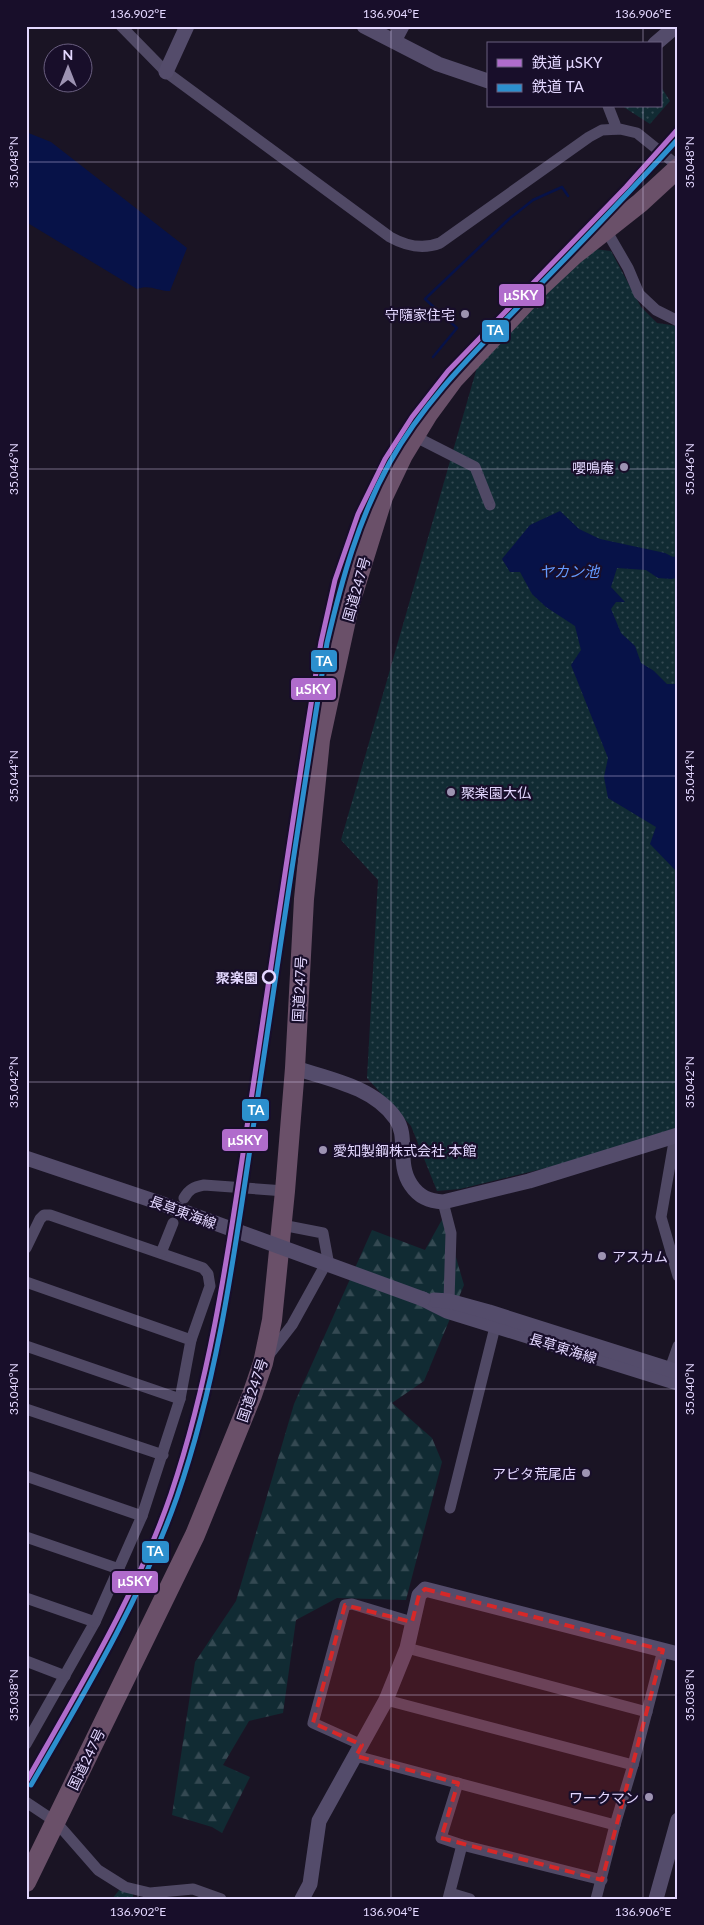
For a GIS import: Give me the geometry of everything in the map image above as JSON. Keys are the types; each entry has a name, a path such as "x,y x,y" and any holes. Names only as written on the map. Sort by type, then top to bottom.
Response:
{"highway":[{"name":"国道247号","path":"26,1882 195,1535 264,1363 272,1320 282,1225 295,1068 304,899 320,740 349,606 377,515 402,455 428,414 465,368 574,254 640,203 678,167"}],"street":[{"path":"121,26 166,72 390,237 403,244 431,247 440,243 589,137 602,130 615,129 637,133 678,167"},
{"path":"166,72 187,26"},
{"path":"364,26 438,64 487,81"},
{"path":"394,41 402,26"},
{"path":"657,42 676,26"},
{"path":"609,108 615,129"},
{"path":"606,230 628,268 639,294 656,310 678,321"},
{"path":"414,436 475,467 490,505"},
{"path":"295,1068 346,1084 379,1101 397,1120 401,1132 402,1164 405,1176 420,1196 432,1201 443,1202 529,1181 677,1135 672,1186 661,1217 674,1251 678,1276"},
{"name":"長草東海線","path":"26,1158 160,1203 423,1299 447,1311 678,1383"},
{"path":"184,1198 188,1190 204,1185 285,1191"},
{"path":"443,1202 451,1233 449,1301"},
{"path":"26,1248 40,1219 44,1215 203,1268 208,1274 210,1286 192,1340 180,1399 142,1516 95,1622 26,1744"},
{"path":"161,1253 173,1223"},
{"path":"264,1363 292,1325 328,1260 324,1233 282,1225"},
{"path":"26,1282 192,1340"},
{"name":"長草東海線","path":"423,1299 449,1301 488,1312 674,1371"},
{"path":"450,1508 495,1327"},
{"path":"26,1346 180,1399"},
{"path":"674,1371 678,1346"},
{"path":"26,1409 163,1455"},
{"path":"26,1476 142,1516"},
{"path":"26,1538 119,1569"},
{"path":"302,1899 310,1884 320,1821 386,1700 407,1648 419,1595 426,1589 678,1654"},
{"path":"26,1598 95,1622"},
{"path":"412,1622 352,1604 345,1606 313,1723 359,1750 458,1783 614,1825"},
{"path":"407,1648 647,1712"},
{"path":"596,1899 614,1825 633,1765 663,1650"},
{"path":"26,1661 66,1676"},
{"path":"386,1700 633,1765"},
{"path":"458,1783 441,1838 602,1880"},
{"path":"26,1802 56,1822 98,1870 125,1887 150,1893 193,1889 196,1895 222,1899"},
{"path":"656,1899 678,1820"},
{"path":"462,1845 449,1896 470,1899"}],"highlighted area":[{"path":"425,1589 663,1650 602,1880 441,1838 458,1783 356,1756 362,1745 313,1723 345,1605 412,1622 419,1595"}],"green space":[{"path":"662,88 670,101 650,124 625,108 662,108"},
{"path":"594,249 611,251 641,307 657,323 678,326 678,1136 460,1189 437,1191 411,1126 367,1078 378,880 341,840 482,350"},
{"path":"444,1216 464,1285 424,1381 392,1403 432,1438 442,1462 406,1600 337,1598 296,1620 283,1713 249,1721 223,1765 250,1777 222,1833 212,1827 172,1815 195,1662 236,1601 294,1404 372,1230 425,1250"},
{"path":"120,1889 133,1894 133,1899 112,1899"}],"water":[{"path":"26,132 51,142 187,248 170,291 150,287 137,289 26,222"},
{"name":"ヤカン池","path":"560,511 579,529 600,539 665,553 673,557 678,556 678,577 672,579 658,578 646,570 617,568 611,587 625,602 616,602 611,609 621,633 635,646 641,663 654,671 667,684 678,684 678,873 650,844 656,827 608,798 604,777 608,758 571,665 581,650 575,626 546,607 532,594 520,572 510,572 502,559 530,525"}],"waterway":[{"path":"433,357 457,328 425,299 509,219 533,200 562,187 568,196"}],"rail line":[{"name":"μSKY","path":"26,1782 105,1641 141,1569 171,1494 198,1402 226,1262 321,642 335,580 358,514 385,459 412,417 448,371 626,187 678,129"},
{"name":"TA","path":"31,1785 111,1644 147,1572 163,1535 192,1451 215,1358 232,1264 327,643 345,573 360,528 390,462 418,418 434,398 468,359 601,222 678,139"}],"place":[{"name":"守隨家住宅","path":"465,314"},
{"name":"嚶鳴庵","path":"624,467"},
{"name":"聚楽園大仏","path":"451,792"},
{"name":"聚楽園","path":"269,977"},
{"name":"愛知製鋼株式会社 本館","path":"323,1150"},
{"name":"アスカム","path":"602,1256"},
{"name":"アピタ荒尾店","path":"586,1473"},
{"name":"ワークマン","path":"649,1797"}]}
